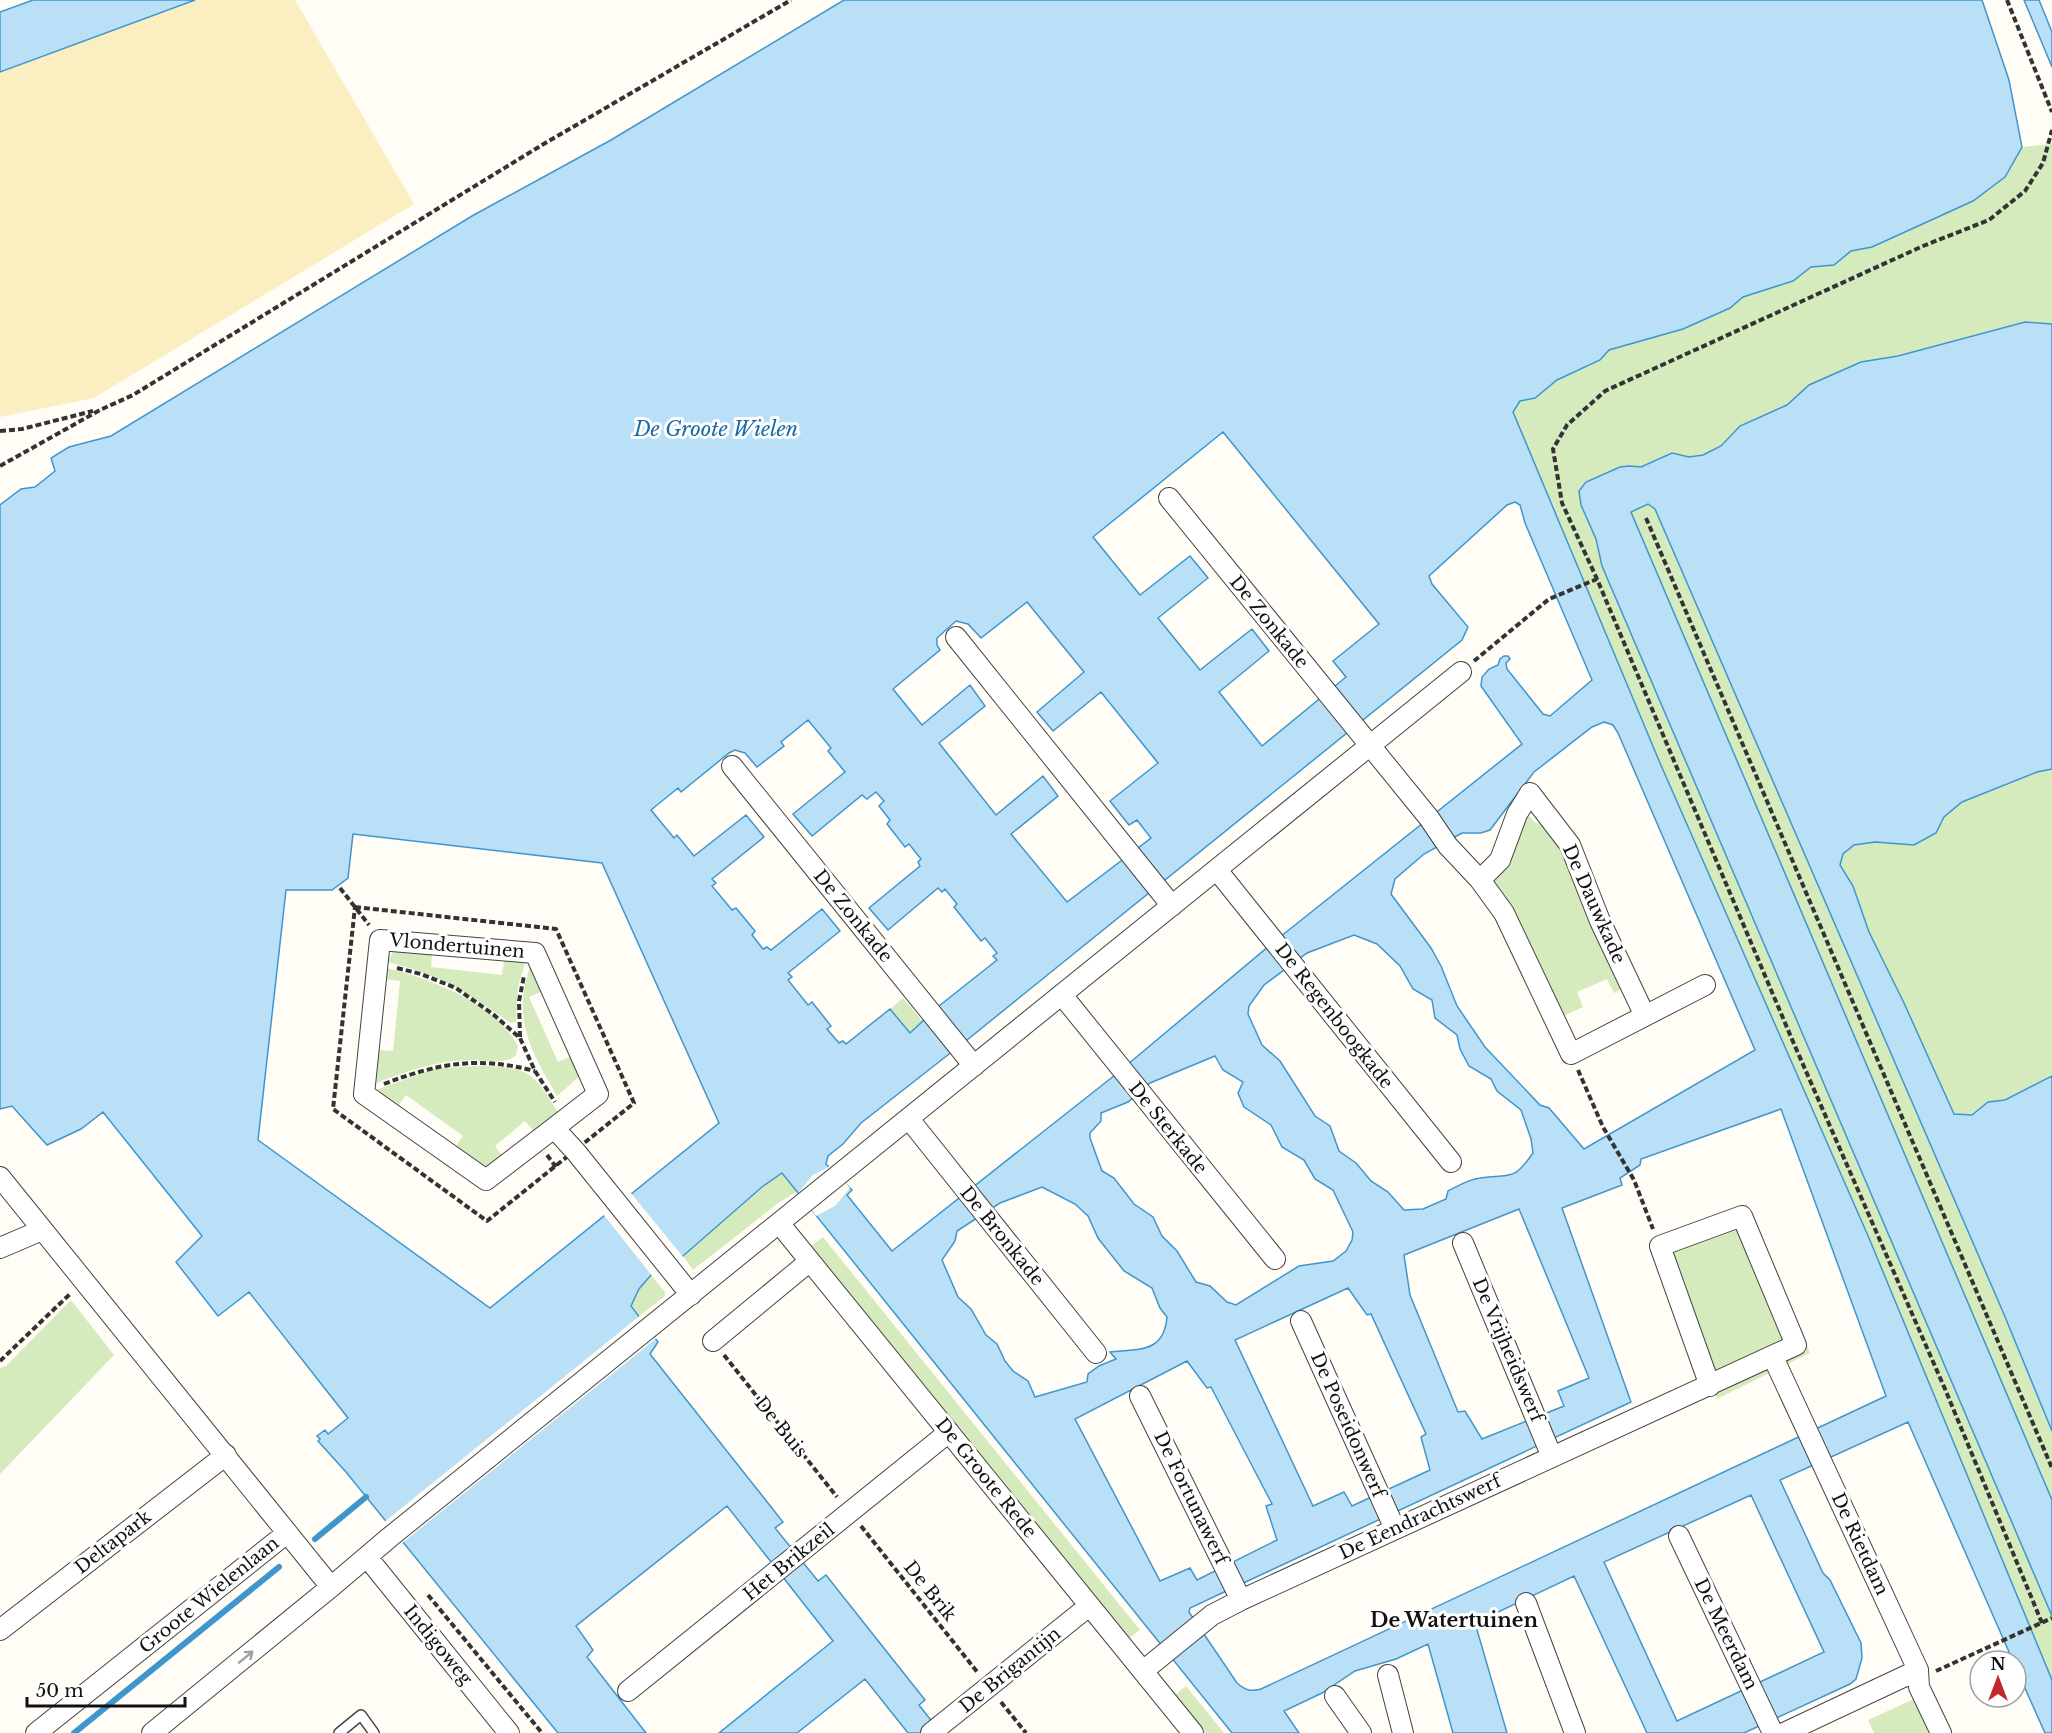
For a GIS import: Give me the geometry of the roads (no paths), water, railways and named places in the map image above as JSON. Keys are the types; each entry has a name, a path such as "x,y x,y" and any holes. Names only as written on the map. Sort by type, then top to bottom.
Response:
{"street":[{"name":"De Zonkade","path":"1169,498 1364,739"},
{"path":"956,637 1168,900"},
{"path":"152,1733 651,1325 685,1288 779,1223 909,1119 970,1061 1062,995 1168,900 1217,870 1364,739 1461,672"},
{"path":"1364,739 1448,846 1480,880 1504,913 1571,1054 1705,985"},
{"name":"De Zonkade","path":"732,766 970,1061"},
{"name":"De Dauwkade","path":"1480,880 1500,860 1516,814 1530,793 1570,845 1600,921 1645,1016"},
{"name":"De Regenboogkade","path":"1217,870 1451,1162"},
{"name":"Vlondertuinen","path":"380,940 536,953 598,1094 554,1128 486,1180 364,1094 380,940"},
{"name":"De Sterkade","path":"1062,995 1275,1259"},
{"name":"De Bronkade","path":"909,1119 1096,1353"},
{"path":"554,1128 576,1152 685,1288"},
{"path":"0,1177 287,1533"},
{"name":"De Eendrachtswerf","path":"1143,1671 1239,1596 1550,1452 1710,1386 1796,1345 1742,1216 1660,1246 1710,1386"},
{"name":"De Groote Rede","path":"779,1223 1192,1733"},
{"path":"0,1248 42,1230"},
{"name":"De Vrijheidswerf","path":"1463,1243 1550,1452"},
{"path":"713,1341 810,1261"},
{"name":"De Poseidonwerf","path":"1300,1321 1393,1525"},
{"name":"De Rietdam","path":"1773,1356 1919,1674 1919,1687 1941,1733"},
{"name":"De Fortunawerf","path":"1140,1396 1239,1596"},
{"name":"Het Brikzeil","path":"628,1691 949,1432"},
{"name":"Deltapark","path":"0,1630 226,1455"},
{"name":"Groote Wielenlaan","path":"36,1733 287,1533 331,1587"},
{"name":"De Meerdam","path":"1679,1536 1775,1731"},
{"name":"Indigoweg","path":"367,1557 505,1731"},
{"path":"1526,1603 1575,1733"},
{"name":"De Brigantijn","path":"936,1729 1089,1606"},
{"path":"1775,1731 1919,1674"},
{"path":"1388,1675 1403,1733"},
{"path":"1335,1696 1361,1733"}],"lane":[{"path":"339,1733 361,1715 374,1733"}],"water":[{"path":"33,0 195,0 0,72 0,12"},
{"name":"De Groote Wielen","path":"844,0 1982,0 2009,80 2022,147 2005,177 1973,201 1872,247 1851,251 1834,265 1811,267 1793,281 1743,297 1730,308 1683,329 1609,350 1600,360 1557,380 1535,398 1520,401 1513,412 1660,763 1869,1238 2052,1680 2052,1733 2045,1733 2028,1695 2028,1649 2008,1649 1908,1422 1780,1480 1823,1573 1830,1580 1861,1643 1862,1658 1856,1679 1850,1684 1744,1733 1647,1733 1574,1576 1475,1623 1507,1733 1453,1733 1428,1644 1396,1659 1355,1671 1322,1693 1284,1711 1299,1733 1232,1733 782,1173 762,1187 683,1256 651,1275 639,1289 631,1306 658,1342 650,1354 783,1522 775,1528 818,1581 826,1575 925,1700 919,1705 941,1733 908,1733 865,1679 797,1733 719,1733 833,1641 727,1506 576,1626 593,1650 587,1657 646,1733 558,1733 346,1472 318,1441 320,1439 317,1436 325,1430 328,1434 348,1418 249,1292 218,1316 176,1262 202,1236 103,1112 81,1129 47,1145 12,1106 0,1109 0,505 21,489 35,487 55,471 51,458 69,447 111,436 472,216 611,140","holes":["1223,432 1379,624 1333,661 1346,677 1262,746 1219,692 1269,651 1252,629 1200,670 1158,618 1208,578 1190,556 1140,595 1093,537","1515,502 1520,505 1525,523 1592,680 1550,716 1543,714 1507,669 1506,663 1510,659 1508,656 1500,659 1498,665 1489,669 1482,677 1481,686 1522,744 1275,941 1115,1075 892,1251 847,1195 852,1190 826,1164 828,1156 843,1144 861,1123 1462,640 1468,627 1432,584 1429,576 1507,505","1027,602 1084,672 1037,712 1053,731 1101,692 1158,763 1110,801 1129,825 1137,820 1151,838 1067,902 1011,834 1058,796 1043,776 996,815 939,743 985,706 970,685 922,725 893,689 940,650 937,638 956,621 968,624 981,638","808,720 831,748 828,751 845,772 793,814 812,836 862,795 867,799 876,792 884,801 879,806 890,820 887,824 905,847 909,844 921,859 918,862 920,866 869,908 888,930 938,888 942,892 945,889 957,904 954,907 981,941 985,938 997,953 993,956 997,960 939,1006 910,1033 890,1009 846,1044 843,1041 839,1043 827,1029 831,1026 812,1002 808,1005 788,980 792,977 788,973 840,931 822,909 771,950 767,947 763,949 752,935 755,931 736,908 732,910 712,886 716,883 712,879 764,837 746,815 694,856 677,835 674,838 651,810 678,788 681,792 735,750 745,753 757,767 784,746 781,742","1604,722 1613,725 1755,1050 1584,1149 1549,1108 1540,1105 1485,1047 1457,1006 1431,948 1391,894 1395,879 1424,854 1462,833 1481,833 1490,830 1534,772 1592,727","353,834 602,863 719,1123 490,1308 258,1140 286,890 332,890 348,878","1354,935 1377,944 1400,966 1413,989 1432,1000 1435,1018 1457,1035 1460,1049 1469,1066 1491,1079 1497,1091 1521,1110 1531,1139 1533,1153 1515,1173 1472,1180 1448,1191 1446,1199 1423,1209 1404,1210 1388,1192 1371,1181 1356,1163 1339,1151 1330,1126 1315,1116 1280,1061 1262,1045 1248,1014 1249,1006 1264,985 1307,953","1215,1056 1223,1070 1243,1082 1238,1093 1244,1107 1271,1125 1282,1147 1304,1160 1315,1179 1333,1190 1353,1232 1352,1240 1346,1251 1333,1261 1299,1266 1236,1305 1227,1302 1210,1286 1196,1282 1177,1251 1162,1236 1153,1217 1134,1204 1114,1178 1102,1171 1090,1133 1101,1121 1101,1113 1128,1102 1150,1083","1781,1109 1886,1396 1261,1689 1245,1689 1237,1683 1189,1612 1190,1608 1631,1402 1562,1208 1622,1185 1620,1178 1640,1165 1641,1159","1042,1187 1075,1204 1088,1216 1098,1238 1124,1271 1152,1288 1160,1308 1167,1317 1165,1329 1161,1337 1148,1347 1110,1352 1116,1359 1099,1366 1088,1374 1087,1382 1035,1397 1028,1381 1013,1371 997,1344 986,1335 971,1309 958,1297 942,1260 955,1241 957,1231 1000,1203","1519,1209 1589,1378 1558,1391 1564,1406 1482,1439 1465,1411 1458,1412 1410,1295 1404,1255","1348,1288 1367,1315 1371,1314 1426,1434 1421,1437 1430,1470 1352,1506 1344,1492 1313,1506 1235,1340","1187,1361 1207,1388 1211,1387 1272,1504 1266,1506 1277,1540 1197,1580 1190,1568 1160,1581 1075,1419","1751,1495 1824,1652 1677,1721 1604,1562"]},
{"path":"2024,0 2039,0 2052,32 2052,67"},
{"path":"2025,322 2052,324 2052,769 2037,772 1962,802 1944,817 1936,833 1914,845 1875,842 1854,845 1843,854 1840,865 1853,886 1869,932 1954,1114 1972,1115 1988,1102 2005,1100 2052,1076 2052,1431 2003,1312 1655,509 1648,504 1631,512 2052,1500 2052,1616 1602,566 1596,539 1581,505 1579,491 1586,482 1620,467 1641,467 1672,453 1689,457 1703,455 1721,446 1740,426 1787,405 1809,385 1861,362 1898,356"}],"waterway":[{"path":"315,1539 366,1497"},
{"path":"74,1733 279,1567"}],"district":[{"name":"De Watertuinen","path":"1454,1620"}]}
